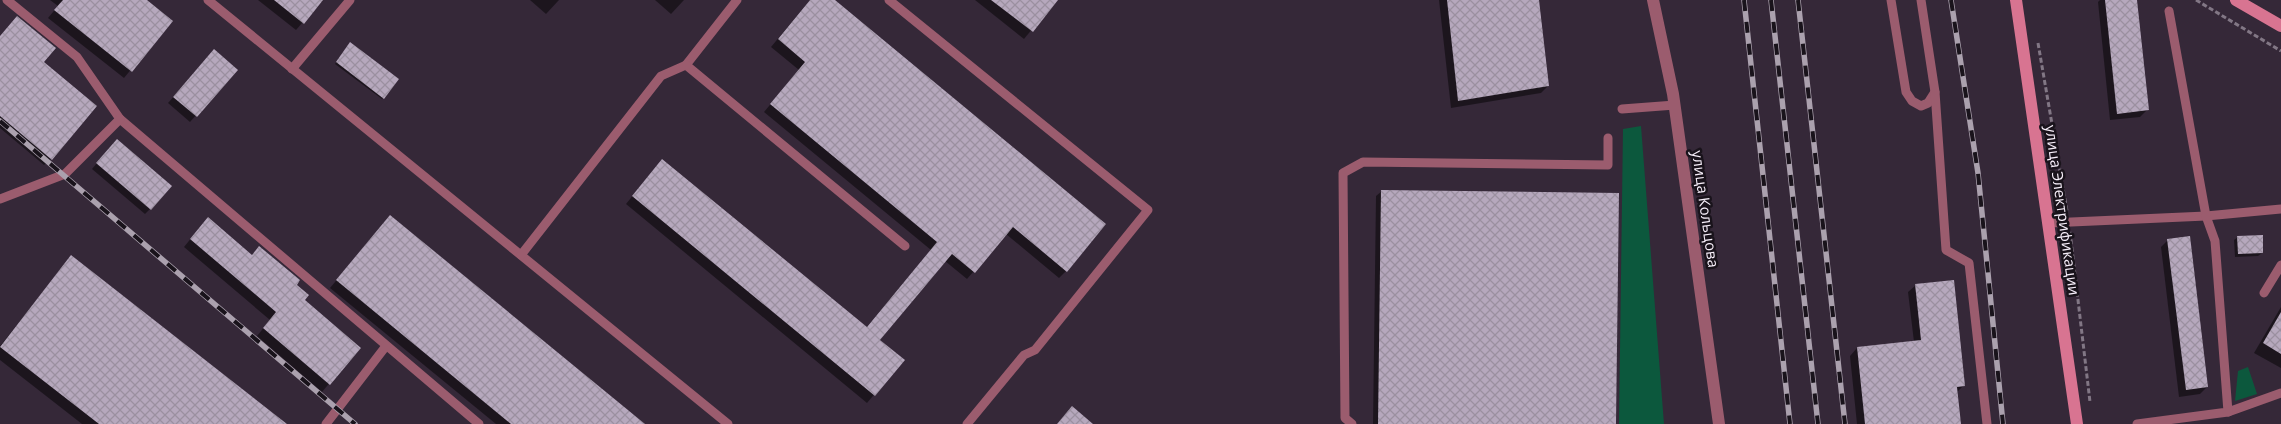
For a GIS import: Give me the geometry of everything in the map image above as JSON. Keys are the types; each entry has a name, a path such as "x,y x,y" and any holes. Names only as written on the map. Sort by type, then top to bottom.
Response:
{"main road":[{"name":"улица Электрификации","path":"2016,0 2077,424"},
{"path":"2236,0 2281,26"}],"street":[{"name":"улица Кольцова","path":"1653,0 1675,105 1719,424"}],"lane":[{"path":"7,0 77,57 120,118 479,424"},
{"path":"208,0 728,424"},
{"path":"292,69 350,0"},
{"path":"521,255 661,76 686,65 737,0"},
{"path":"890,0 1148,210 1035,350 1024,355 967,424"},
{"path":"1891,0 1906,92 1912,101 1921,106 1928,103 1935,92"},
{"path":"1921,0 1935,92 1946,250 1969,263 1987,424"},
{"path":"2169,11 2206,216 2215,241 2228,412"},
{"path":"686,65 905,246"},
{"path":"1622,109 1675,105"},
{"path":"0,199 65,174 120,118"},
{"path":"1352,424 1345,418 1343,173 1363,162 1608,165 1608,138"},
{"path":"2049,223 2206,216 2281,209"},
{"path":"2264,294 2281,265"},
{"path":"326,424 386,346"},
{"path":"2137,424 2228,412 2281,393"}],"path":[{"path":"2196,0 2281,51"}],"green space":[{"path":"1641,126 1664,424 1619,424 1623,129"},
{"path":"2248,367 2257,394 2235,401 2238,371"}],"building":[{"path":"63,0 147,0 173,21 132,72 54,10"},
{"path":"274,0 323,0 304,24"},
{"path":"810,0 835,0 1106,224 1067,272 1013,227 975,273 952,254 880,340 905,360 875,396 632,196 662,159 867,327 937,242 770,104 805,62 778,39"},
{"path":"991,0 1058,0 1033,32"},
{"path":"1447,0 1539,0 1549,86 1458,101"},
{"path":"2105,0 2137,0 2149,110 2117,114"},
{"path":"17,16 56,48 44,62 97,106 52,160 0,116 0,36"},
{"path":"350,42 399,79 384,99 336,62"},
{"path":"214,49 238,70 197,117 173,97"},
{"path":"117,139 172,186 151,210 96,163"},
{"path":"1381,190 1619,193 1616,424 1378,424"},
{"path":"390,215 645,424 511,424 336,280"},
{"path":"208,217 252,255 259,246 300,280 297,285 309,295 305,300 361,348 330,385 263,328 276,312 190,239"},
{"path":"2263,235 2263,253 2238,254 2237,236"},
{"path":"2190,236 2208,387 2186,390 2167,239"},
{"path":"71,255 287,424 99,424 0,347"},
{"path":"1954,280 1965,386 1957,387 1961,424 1865,424 1857,347 1921,340 1915,284"},
{"path":"2281,312 2281,354 2263,343"},
{"path":"1072,406 1093,424 1057,424"}],"railway":[{"path":"1744,0 1790,424"},
{"path":"1771,0 1818,424"},
{"path":"1798,0 1845,424"},
{"path":"1951,0 1978,173 2003,424"},
{"path":"0,121 355,424"}]}
